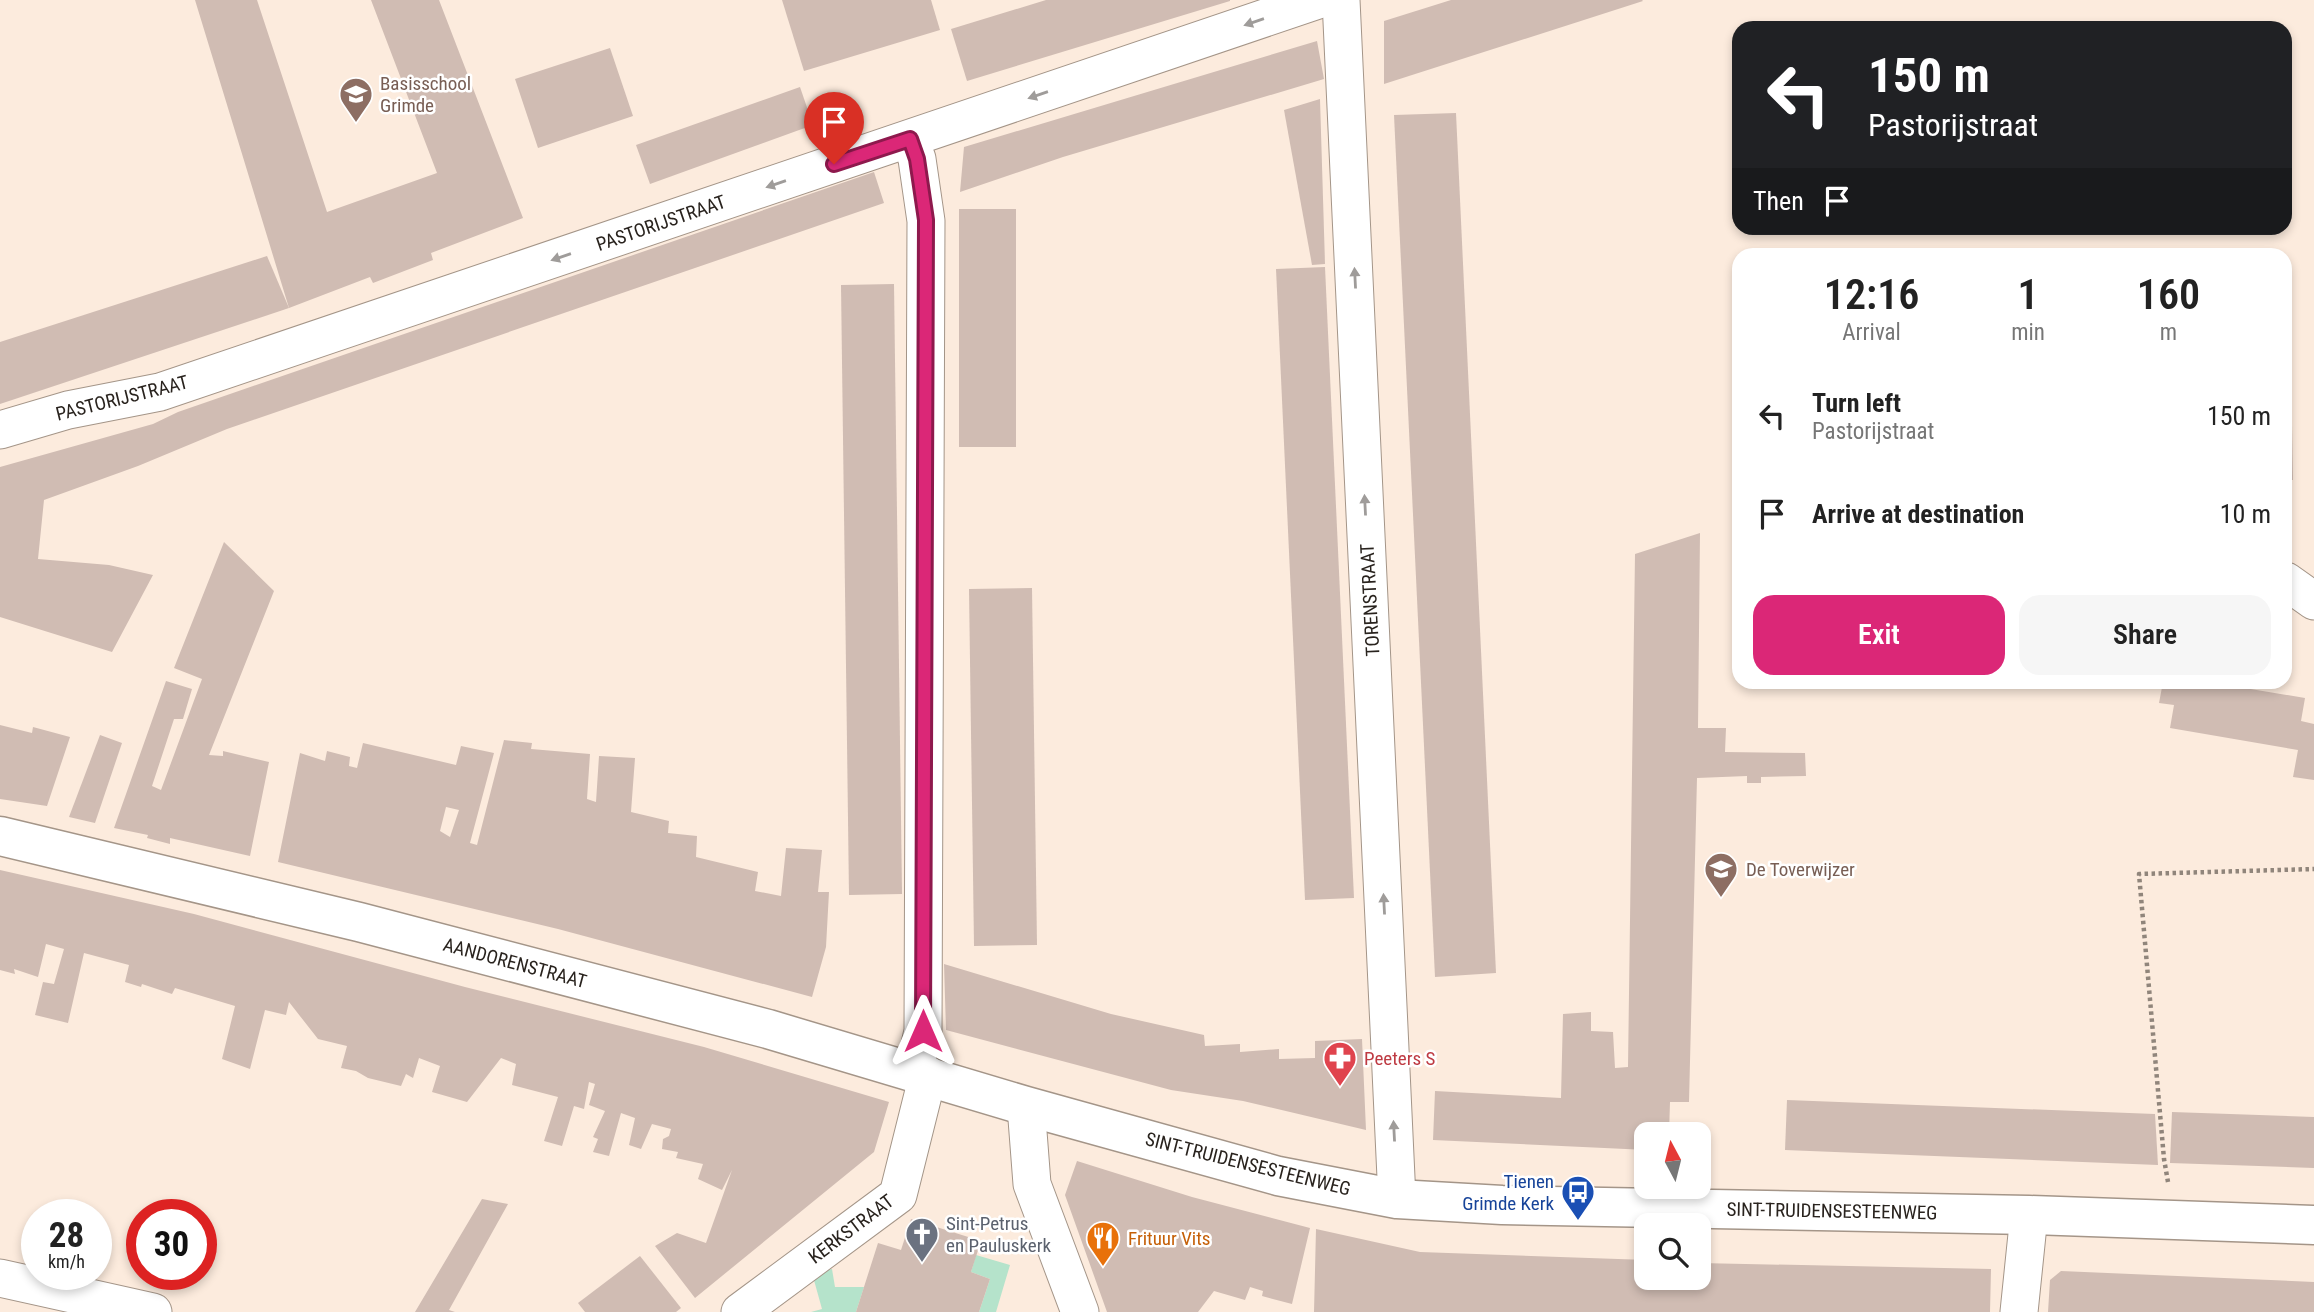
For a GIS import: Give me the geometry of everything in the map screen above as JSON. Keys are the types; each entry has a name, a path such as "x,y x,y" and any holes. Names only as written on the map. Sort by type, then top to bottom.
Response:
{"main road":[{"name":"AANDORENSTRAAT","path":"0,836 372,926 768,1029 1026,1106"},
{"name":"SINT-TRUIDENSESTEENWEG","path":"1026,1106 1278,1176 1397,1199 1502,1205 2029,1215 2314,1225"}],"street":[{"name":"PASTORIJSTRAAT","path":"0,430 68,410 160,391 1318,0"},
{"name":"TORENSTRAAT","path":"1341,0 1397,1199"},
{"name":"KERKSTRAAT","path":"740,1312 898,1195 921,1073 926,220 917,159 910,139"},
{"path":"2292,585 2314,601"},
{"path":"1026,1106 1032,1184 1080,1312"},
{"path":"2019,1312 2029,1215"},
{"path":"0,1278 153,1312"}],"path":[{"path":"2169,1183 2164,1159 2139,874 2314,869"}],"green space":[{"path":"976,1255 1010,1265 996,1312 979,1312 990,1279 971,1272"},
{"path":"832,1269 835,1287 864,1287 856,1312 811,1312 822,1309 812,1273"}],"building":[{"path":"195,0 257,0 327,212 437,173 371,0 439,0 523,218 431,253 433,260 373,283 370,277 289,308"},
{"path":"782,0 931,0 940,30 804,71"},
{"path":"1046,0 1230,1 967,81 951,29"},
{"path":"1451,0 1643,1 1384,84 1384,21"},
{"path":"1317,41 1324,79 1063,157 960,192 964,147"},
{"path":"610,48 633,116 538,148 515,79"},
{"path":"800,87 813,125 650,184 636,145"},
{"path":"1320,99 1325,264 1312,265 1284,110"},
{"path":"1456,113 1496,973 1435,977 1394,115"},
{"path":"874,172 884,203 227,429 138,466 44,500 38,559 109,565 153,575 112,652 0,617 0,467 153,424 178,412"},
{"path":"959,209 1016,209 1016,447 959,447"},
{"path":"267,256 289,308 0,404 0,342"},
{"path":"1325,267 1354,898 1305,900 1276,269"},
{"path":"894,284 902,894 849,895 841,285"},
{"path":"1700,533 1698,728 1726,728 1725,752 1805,753 1806,776 1761,777 1761,783 1747,783 1747,776 1697,778 1689,1102 1670,1102 1669,1122 1634,1122 1634,1149 1433,1140 1435,1091 1561,1098 1563,1014 1591,1012 1591,1031 1613,1032 1615,1068 1628,1067 1635,554"},
{"path":"224,542 274,591 209,755 223,756 223,751 269,762 250,856 170,838 170,844 147,838 148,835 114,828 166,681 192,689 183,719 174,719 152,786 161,790 202,679 174,668"},
{"path":"1032,588 1037,945 974,946 969,589"},
{"path":"2162,689 2251,689 2305,698 2301,721 2314,724 2314,780 2293,777 2298,750 2170,728 2174,705 2159,703"},
{"path":"0,725 32,733 33,727 70,737 47,806 0,799"},
{"path":"100,735 122,743 95,823 69,817"},
{"path":"504,740 532,743 531,749 590,754 587,799 596,802 599,756 635,758 631,812 669,821 668,833 697,836 696,857 758,872 755,891 781,896 786,848 822,850 818,892 829,892 826,947 812,997 558,929 278,862 300,753 325,761 327,751 350,757 349,766 357,768 363,743 456,765 461,746 494,753 470,843 477,845","holes":["446,807 459,810 450,837 440,831"]},
{"path":"0,870 194,914 465,987 704,1047 889,1102 874,1152 695,1298 655,1246 677,1233 706,1243 732,1170 722,1190 698,1179 703,1164 676,1158 678,1152 662,1149 663,1139 669,1136 671,1129 652,1124 641,1149 629,1145 635,1118 621,1113 609,1156 593,1152 598,1139 593,1137 605,1111 589,1105 595,1084 589,1082 584,1109 574,1106 562,1146 544,1141 558,1097 512,1085 516,1064 501,1058 467,1102 432,1092 440,1066 419,1058 413,1078 406,1074 401,1086 368,1078 356,1071 341,1068 347,1046 318,1039 289,1002 286,1015 265,1010 250,1069 222,1059 235,1006 175,988 172,994 142,984 141,987 125,982 129,965 84,953 68,1023 35,1015 43,982 54,984 64,949 46,944 38,977 14,969 15,974 0,970"},
{"path":"944,964 1111,1014 1204,1035 1205,1046 1240,1044 1240,1052 1279,1049 1279,1059 1315,1058 1315,1041 1362,1039 1366,1130 1243,1101 1171,1090 946,1030"},
{"path":"1787,1100 2155,1114 2158,1165 1785,1150"},
{"path":"2172,1112 2314,1117 2314,1168 2170,1163"},
{"path":"1077,1161 1192,1197 1310,1228 1292,1304 1262,1296 1263,1291 1250,1287 1245,1300 1214,1291 1198,1312 1107,1312 1065,1195"},
{"path":"482,1199 508,1204 449,1310 455,1312 415,1312"},
{"name":"Sint-Petrus en Pauluskerk","path":"911,1219 981,1241 971,1272 990,1279 979,1312 856,1312 878,1243 901,1250"},
{"path":"1316,1229 1420,1252 1634,1260 1634,1290 1711,1290 1711,1263 1991,1269 1990,1312 1314,1312"},
{"path":"640,1256 681,1308 676,1312 585,1312 578,1303"},
{"path":"2061,1271 2314,1282 2314,1312 2048,1312 2050,1280"}],"place":[{"name":"Basisschool Grimde","path":"356,124"},
{"name":"De Toverwijzer","path":"1721,899"},
{"name":"Peeters S","path":"1340,1088"},
{"name":"Tienen Grimde Kerk","path":"1578,1222"},
{"name":"Sint-Petrus en Pauluskerk","path":"922,1264"},
{"name":"Frituur Vits","path":"1103,1268"}],"route":[{"path":"834,164 910,139 917,159 926,220 923,1031"}]}
